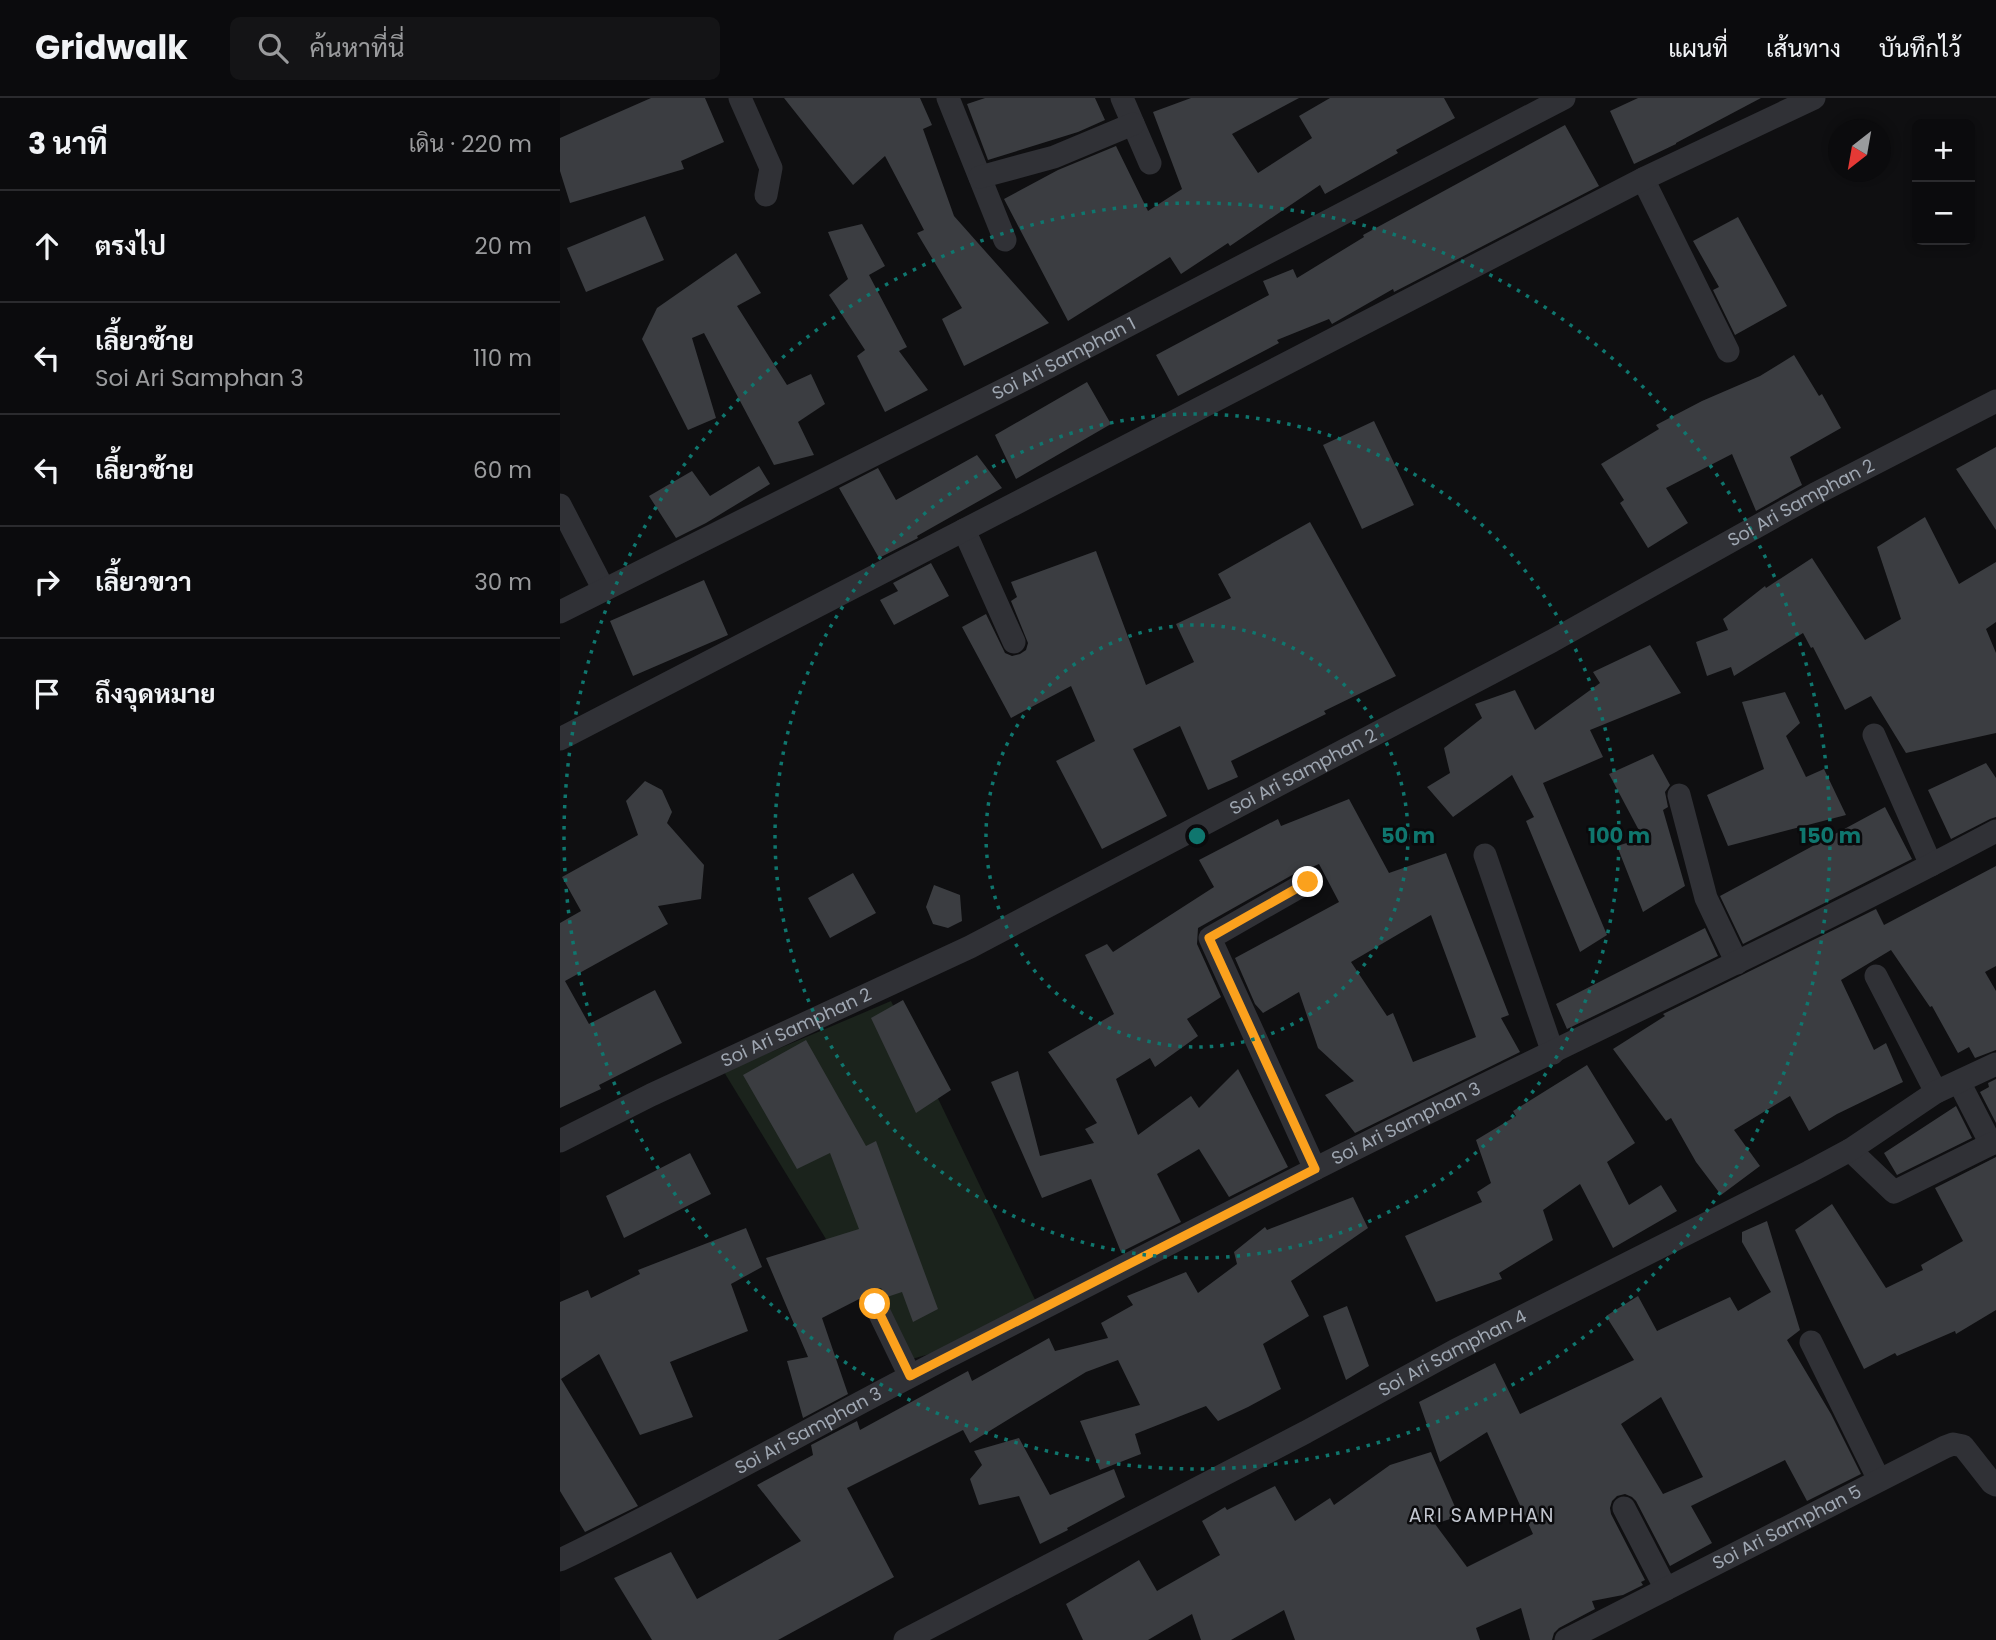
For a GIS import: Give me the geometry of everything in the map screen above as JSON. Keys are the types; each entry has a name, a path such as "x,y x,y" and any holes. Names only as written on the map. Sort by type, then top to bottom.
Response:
{"street":[{"path":"740,98 771,168 766,195"},
{"path":"948,98 1005,240"},
{"path":"1122,98 1150,163"},
{"name":"Soi Ari Samphan 1","path":"560,612 1023,380 1564,98"},
{"path":"560,739 1643,179 1814,98"},
{"path":"980,177 1054,157 1133,124"},
{"path":"1643,179 1728,351"},
{"name":"Soi Ari Samphan 2","path":"560,1141 651,1095 970,947 1552,641 1815,494 1996,401"},
{"path":"560,505 604,590"},
{"path":"964,530 1014,642"},
{"path":"1874,735 1931,865"},
{"path":"1679,795 1706,898 1737,963"},
{"name":"Soi Ari Samphan 3","path":"560,1560 621,1531 910,1376 1315,1169 1737,963 1996,831"},
{"path":"1485,855 1553,1053"},
{"path":"1308,882 1209,938 1315,1169"},
{"path":"1875,976 1936,1092"},
{"name":"Soi Ari Samphan 4","path":"905,1640 1306,1432 1454,1351 1809,1172 1850,1150 1936,1092 1996,1064"},
{"path":"1850,1150 1894,1192 1994,1143 1959,1082"},
{"path":"875,1304 910,1376"},
{"path":"1811,1342 1878,1480"},
{"name":"Soi Ari Samphan 5","path":"1566,1640 1953,1444 1963,1446 1996,1485"},
{"path":"1624,1508 1666,1589"}],"shaded area":[{"path":"891,1001 1040,1310 976,1341 901,1362 724,1072"}],"building":[{"path":"651,98 705,98 724,142 681,161 684,169 570,203 560,171 560,138"},
{"path":"784,98 920,98 932,125 923,129 954,216 1049,323 964,366 942,319 962,308 917,233 924,230 885,156 853,185"},
{"path":"985,98 1095,98 1105,120 1078,132 988,160 967,104"},
{"path":"1191,98 1299,98 1232,134 1258,173 1312,138 1299,116 1330,98 1444,98 1455,118 1396,150 1398,153 1325,194 1320,185 1230,246 1228,243 1181,274 1170,257 1068,321 1004,199 1058,170 1116,146 1148,211 1182,189 1153,112"},
{"path":"1638,98 1761,98 1634,164 1610,111"},
{"path":"1565,125 1599,186 1394,292 1393,289 1332,324 1329,319 1277,340 1279,343 1178,396 1156,355 1269,295 1263,281 1293,269 1297,278 1364,237 1363,235"},
{"path":"645,216 664,260 586,292 567,248"},
{"path":"1738,217 1787,306 1735,335 1713,290 1719,287 1693,241"},
{"path":"862,224 885,266 869,275 907,347 899,351 928,390 885,412 857,356 865,350 829,295 848,279 828,232"},
{"path":"736,253 761,293 737,306 787,385 811,374 825,404 798,422 814,455 774,465 704,333 692,338 716,418 688,430 642,339 657,308"},
{"path":"1794,355 1819,396 1822,394 1841,428 1790,457 1802,485 1756,511 1732,454 1666,488 1688,523 1648,548 1620,503 1624,500 1601,464 1659,429 1656,425 1702,401 1760,376"},
{"path":"1087,382 1111,424 1016,479 995,435"},
{"path":"1374,421 1414,505 1362,529 1323,445"},
{"path":"1996,447 1996,530 1956,469"},
{"path":"977,455 1002,488 879,558 839,488 878,468 896,500"},
{"path":"759,466 770,484 676,538 649,496 692,471 710,496"},
{"path":"1925,517 1959,584 1996,562 1996,622 1986,629 1996,653 1996,733 1906,753 1871,696 1845,710 1803,633 1734,676 1731,667 1707,676 1696,642 1728,630 1723,619 1765,586 1766,588 1812,558 1865,640 1901,619 1877,547"},
{"path":"1310,522 1396,676 1231,761 1238,777 1208,790 1180,726 1133,749 1167,816 1102,849 1056,761 1095,741 1071,686 1011,718 962,627 986,614 1005,653 1012,656 1020,654 1026,650 1028,643 1011,601 1017,597 1011,582 1096,551 1146,685 1194,662 1176,624 1231,598 1218,574"},
{"path":"931,563 949,596 894,625 880,600 898,591 893,583"},
{"path":"704,580 728,635 633,676 610,621"},
{"path":"1650,645 1681,693 1590,730 1603,757 1543,783 1607,935 1580,952 1526,821 1534,817 1512,775 1453,817 1427,787 1450,773 1444,748 1482,718 1475,704 1515,690 1535,730 1600,683 1593,672"},
{"path":"1785,692 1800,723 1786,736 1806,777 1824,769 1846,815 1728,846 1707,795 1764,769 1742,702"},
{"path":"1653,754 1670,785 1665,792 1668,807 1663,810 1685,886 1643,912 1617,846 1643,838 1609,774"},
{"path":"1986,763 1996,778 1996,817 1951,839 1928,790"},
{"path":"645,781 662,790 672,812 667,823 704,865 701,899 658,906 668,924 565,981 589,1024 655,990 682,1043 599,1085 601,1089 560,1108 560,923 581,911 562,877 638,835 626,801"},
{"path":"1349,799 1389,873 1446,853 1509,1015 1501,1018 1520,1052 1355,1133 1325,1095 1354,1081 1318,1048 1299,992 1263,1013 1255,1004 1235,958 1339,902 1319,864 1301,870 1198,928 1197,944 1221,997 1187,1019 1198,1036 1155,1067 1150,1058 1116,1079 1138,1135 1191,1096 1199,1108 1238,1069 1288,1167 1229,1197 1199,1149 1157,1174 1181,1222 1121,1252 1091,1179 1042,1198 991,1082 1018,1071 1040,1156 1094,1143 1085,1129 1097,1123 1048,1052 1114,1014 1085,955 1107,944 1113,952 1214,887 1199,860 1278,819 1281,826","holes":["1431,915 1476,1037 1413,1062 1393,1013 1387,1016 1351,962"]},
{"path":"1885,807 1912,859 1743,944 1720,896"},
{"path":"1996,866 1996,966 1985,972 1996,991 1996,1050 1975,1058 1969,1047 1958,1053 1932,1006 1930,1007 1891,950 1841,980 1874,1050 1886,1043 1903,1082 1837,1114 1809,1131 1790,1096 1734,1130 1760,1166 1721,1195 1696,1162 1671,1118 1666,1121 1613,1049 1665,1016 1663,1014 1876,909 1884,925"},
{"path":"853,873 876,913 830,938 808,898"},
{"path":"934,885 960,895 962,921 948,928 933,924 926,907"},
{"path":"1705,928 1718,956 1567,1029 1556,1004"},
{"path":"903,1000 951,1090 916,1113 871,1018"},
{"path":"806,1040 866,1146 876,1141 938,1309 913,1322 902,1292 887,1297 881,1288 868,1292 822,1318 848,1394 803,1418 787,1361 808,1357 766,1258 859,1229 830,1153 797,1169 743,1075"},
{"path":"1587,1065 1635,1143 1607,1162 1629,1205 1661,1185 1677,1211 1613,1248 1580,1184 1543,1210 1553,1240 1499,1273 1502,1279 1436,1302 1405,1236 1482,1202 1477,1192 1491,1183 1476,1140 1516,1116 1513,1111"},
{"path":"1996,1079 1996,1123 1980,1092"},
{"path":"1956,1106 1972,1138 1897,1175 1884,1153"},
{"path":"690,1153 711,1194 624,1238 606,1196"},
{"path":"1996,1157 1996,1310 1956,1334 1955,1331 1897,1356 1895,1353 1864,1369 1795,1230 1832,1204 1886,1288 1923,1270 1921,1265 1963,1241 1935,1188"},
{"path":"1353,1197 1368,1228 1291,1281 1309,1316 1263,1344 1281,1389 1248,1407 1218,1421 1206,1406 1135,1434 1141,1454 1100,1470 1080,1421 1140,1405 1118,1360 1086,1372 970,1443 963,1430 847,1488 894,1577 778,1640 652,1640 614,1578 671,1552 697,1599 801,1541 757,1485 813,1455 811,1445 857,1421 860,1430 968,1371 972,1381 1049,1338 1055,1351 1108,1338 1101,1323 1133,1305 1127,1296 1186,1272 1198,1293 1237,1264 1234,1252 1265,1227 1267,1230"},
{"path":"1767,1221 1800,1330 1787,1340 1831,1414 1861,1474 1807,1501 1785,1460 1691,1506 1712,1543 1670,1566 1636,1501 1625,1494 1617,1496 1612,1501 1611,1514 1645,1580 1641,1582 1643,1585 1623,1595 1592,1601 1595,1609 1559,1628 1552,1640 1530,1640 1521,1608 1476,1628 1480,1640 1295,1640 1284,1610 1231,1640 1201,1640 1192,1614 1148,1640 1083,1640 1066,1604 1139,1560 1157,1591 1220,1555 1202,1521 1225,1507 1227,1510 1275,1486 1295,1521 1330,1498 1334,1505 1390,1465 1431,1452 1459,1516 1435,1524 1467,1567 1533,1534 1487,1432 1440,1462 1419,1402 1495,1363 1520,1414 1634,1360 1606,1316 1638,1296 1657,1331 1730,1297 1738,1311 1771,1292 1742,1242 1742,1232","holes":["1661,1397 1703,1477 1663,1494 1621,1424"]},
{"path":"746,1228 762,1267 731,1284 748,1331 670,1362 693,1417 640,1435 599,1354 561,1379 638,1506 585,1532 560,1491 560,1302 588,1290 591,1298 640,1274 638,1270"},
{"path":"1347,1306 1369,1366 1346,1380 1323,1316"},
{"path":"1019,1438 1050,1495 1114,1469 1125,1497 1040,1544 1019,1496 979,1505 970,1479 982,1465 974,1451"}],"district":[{"name":"ARI SAMPHAN","path":"1482,1515"}],"route":[{"path":"875,1304 910,1376 1315,1169 1209,938 1308,882"}]}
